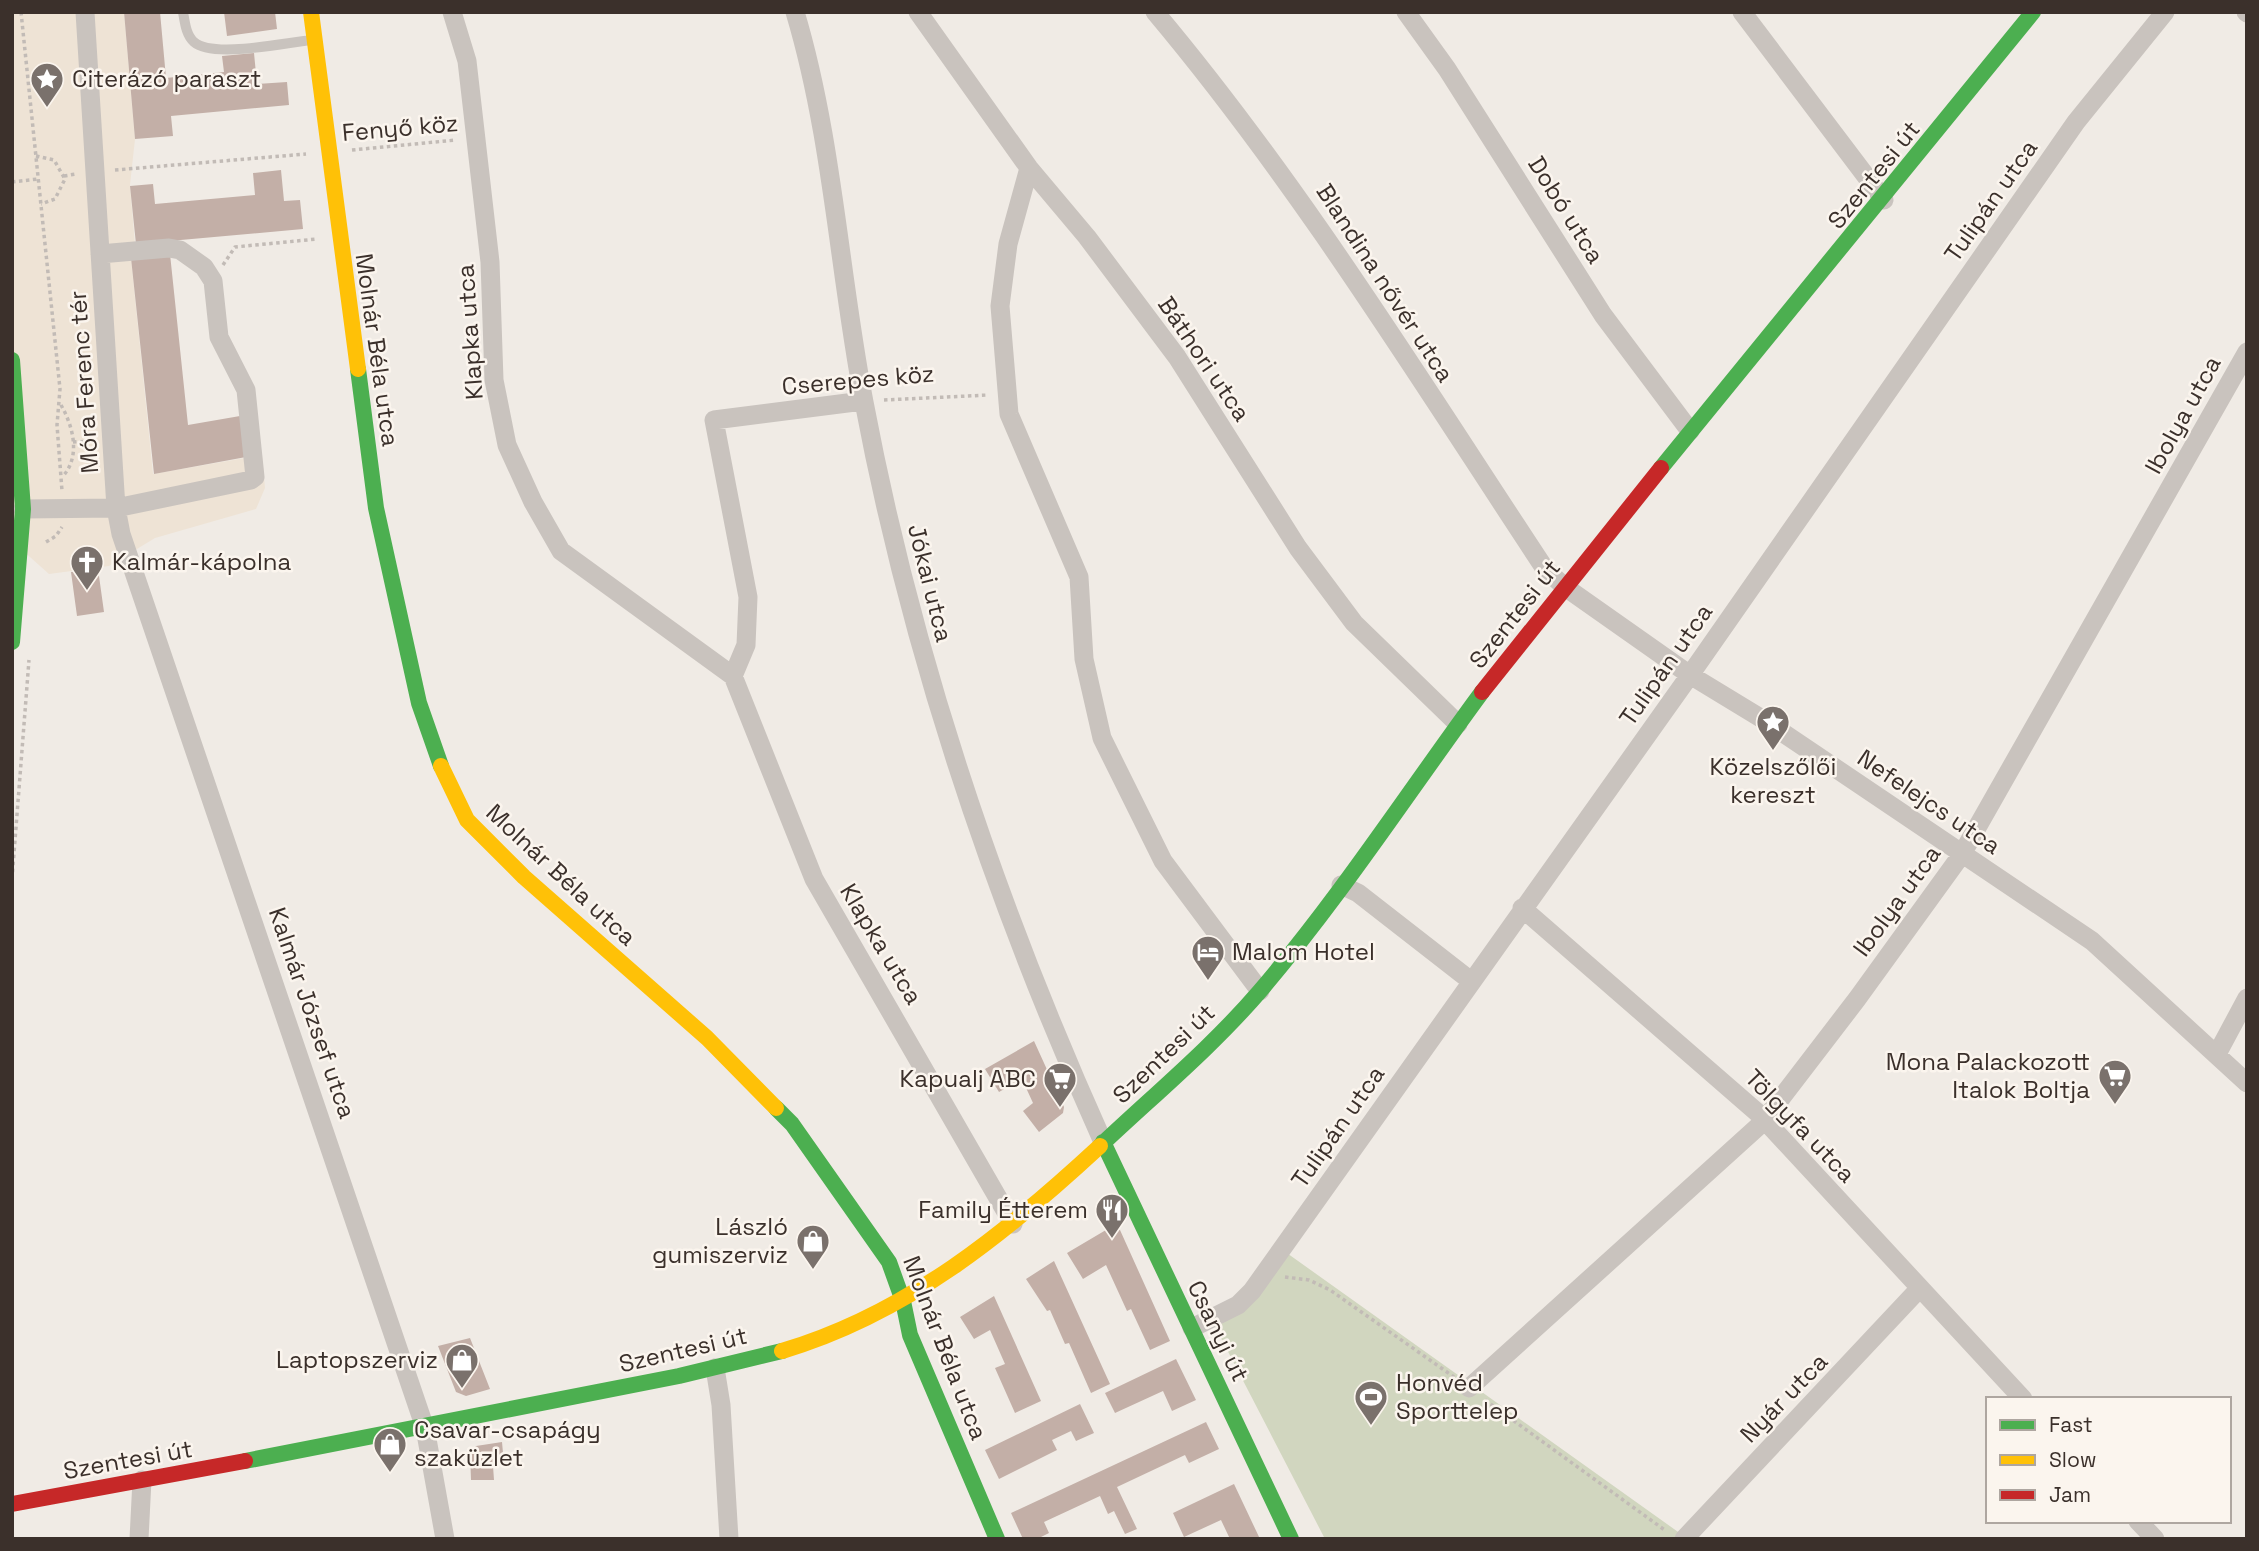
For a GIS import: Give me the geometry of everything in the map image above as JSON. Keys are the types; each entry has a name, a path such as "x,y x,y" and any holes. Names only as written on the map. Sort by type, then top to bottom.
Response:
{"street":[{"name":"Móra Ferenc tér","path":"85,12 116,508"},
{"name":"Molnár Béla utca","path":"310,12 376,508 419,703 438,760 467,820 524,877 707,1038 792,1124 889,1262 904,1301 910,1335 997,1539"},
{"name":"Klapka utca","path":"452,12 467,61 476,138 490,262 494,380 507,445 533,502 561,551 733,676 814,879 1013,1224"},
{"name":"Jókai utca","path":"795,12 825,149 863,401 891,531 928,678 1027,963 1103,1142"},
{"name":"Báthori utca","path":"918,12 1029,168 1087,237 1177,357 1298,548 1354,623 1458,724"},
{"name":"Blandina nővér utca","path":"1155,12 1223,93 1305,206 1545,569 1564,587"},
{"name":"Dobó utca","path":"1406,12 1447,69 1603,315 1690,431"},
{"path":"1742,12 1884,200"},
{"name":"Szentesi út","path":"12,1504 425,1428 715,1368 800,1345 849,1327 904,1301 1013,1224 1173,1081 1260,991 1458,724 1564,587 1690,431 1884,200 2033,12"},
{"name":"Tulipán utca","path":"1192,1328 1238,1305 1262,1278 1522,908 1690,675 2076,122 2165,12"},
{"path":"1029,168 1007,244 1000,306 1009,414 1079,576 1084,659 1102,738 1163,861 1260,991"},
{"path":"100,254 169,248 190,256 204,267 213,281"},
{"name":"Móra Ferenc tér","path":"19,519 116,508 255,477 246,390 219,337 213,281"},
{"name":"Ibolya utca","path":"1469,1388 1764,1119 1857,999 1962,854 2247,352"},
{"path":"12,360 19,519 12,642"},
{"name":"Cserepes köz","path":"733,676 746,645 748,597 714,420 863,401"},
{"name":"Kalmár József utca","path":"116,508 121,534 425,1428 445,1539"},
{"name":"Nefelejcs utca","path":"1564,587 1690,675 1764,720 2092,941 2247,1083"},
{"path":"1341,885 1358,893 1471,981"},
{"name":"Tölgyfa utca","path":"1522,908 1764,1119 2020,1397"},
{"path":"2217,1054 2247,998"},
{"name":"Csanyi út","path":"1103,1142 1292,1539"},
{"name":"Nyár utca","path":"1684,1539 1919,1289"},
{"path":"715,1368 721,1405 729,1539"},
{"path":"139,1539 142,1480"},
{"path":"2140,1523 2155,1539"}],"lane":[{"path":"183,12 187,32 194,42 215,50 314,40"}],"path":[{"path":"21,12 60,403 57,425 62,499"},
{"name":"Fenyő köz","path":"95,172 476,138"},
{"path":"36,156 54,160 65,179 55,199 41,204"},
{"path":"12,182 38,179"},
{"path":"213,281 235,247 339,238"},
{"name":"Cserepes köz","path":"863,401 1007,394"},
{"path":"60,403 72,428 73,442 73,457 69,469 61,477"},
{"path":"40,554 46,542 62,528 63,518"},
{"path":"12,879 29,659"}],"green space":[{"name":"Honvéd Sporttelep","path":"1277,1246 1688,1539 1325,1539 1208,1313 1236,1300"}],"shaded area":[{"path":"12,12 124,12 135,139 130,185 135,245 131,258 153,474 262,455 265,488 256,509 155,538 109,566 49,574 12,541"}],"building":[{"path":"124,12 160,12 166,78 224,72 222,56 254,53 257,84 287,82 289,105 171,116 173,136 135,139"},
{"path":"224,12 275,12 277,29 227,36"},
{"path":"281,170 284,201 300,200 303,229 136,244 130,186 153,184 155,204 255,195 253,173"},
{"path":"170,254 188,425 240,416 246,457 154,474 131,258"},
{"name":"Kalmár-kápolna","path":"98,569 104,612 77,616 71,572"},
{"path":"1034,1041 1064,1107 1063,1113 1039,1132 1023,1111 1033,1103 1022,1079 999,1092 985,1069"},
{"path":"1111,1227 1120,1230 1170,1341 1150,1350 1131,1309 1127,1311 1106,1265 1083,1279 1067,1253"},
{"path":"1054,1261 1110,1384 1091,1393 1069,1343 1065,1344 1050,1310 1047,1311 1026,1279"},
{"path":"994,1296 1041,1401 1015,1413 995,1368 1005,1364 990,1330 974,1339 960,1317"},
{"path":"470,1338 490,1389 466,1396 456,1392 438,1346"},
{"path":"1176,1359 1196,1400 1172,1411 1163,1391 1115,1413 1105,1393"},
{"path":"1080,1404 1094,1433 1076,1441 1071,1431 1052,1440 1057,1450 999,1479 985,1450"},
{"path":"1206,1422 1219,1449 1189,1463 1185,1455 1117,1487 1137,1529 1125,1534 1114,1511 1108,1514 1100,1496 1044,1522 1049,1533 1037,1539 1023,1539 1011,1513"},
{"path":"502,1442 504,1464 493,1466 494,1480 471,1480 470,1453 476,1446"},
{"path":"1234,1484 1260,1539 1230,1539 1221,1520 1184,1537 1173,1513"}],"traffic: fast":[{"path":"1661,468 2033,12"},
{"path":"12,360 23,509 12,642"},
{"path":"358,369 376,508 419,703 441,766"},
{"path":"1100,1146 1203,1051 1260,991 1347,881 1482,692"},
{"path":"776,1108 792,1124 889,1262 903,1301 910,1335 997,1539"},
{"path":"1103,1142 1291,1539"},
{"path":"245,1461 679,1376 782,1351"}],"traffic: slow":[{"path":"311,12 358,369"},
{"path":"441,766 467,820 524,877 707,1038 776,1108"},
{"path":"782,1351 871,1316 913,1293 953,1267 1028,1210 1100,1146"}],"traffic: jam":[{"path":"1482,692 1661,468"},
{"path":"12,1504 245,1461"}],"place":[{"name":"Citerázó paraszt","path":"47,109"},
{"name":"Kalmár-kápolna","path":"87,592"},
{"name":"Közelszőlői kereszt","path":"1773,752"},
{"name":"Malom Hotel","path":"1208,982"},
{"name":"Mona Palackozott Italok Boltja","path":"2115,1106"},
{"name":"Kapualj ABC","path":"1060,1109"},
{"name":"Family Étterem","path":"1112,1240"},
{"name":"László gumiszerviz","path":"813,1271"},
{"name":"Laptopszerviz","path":"462,1390"},
{"name":"Honvéd Sporttelep","path":"1371,1427"},
{"name":"Csavar-csapágy szaküzlet","path":"390,1474"}]}
